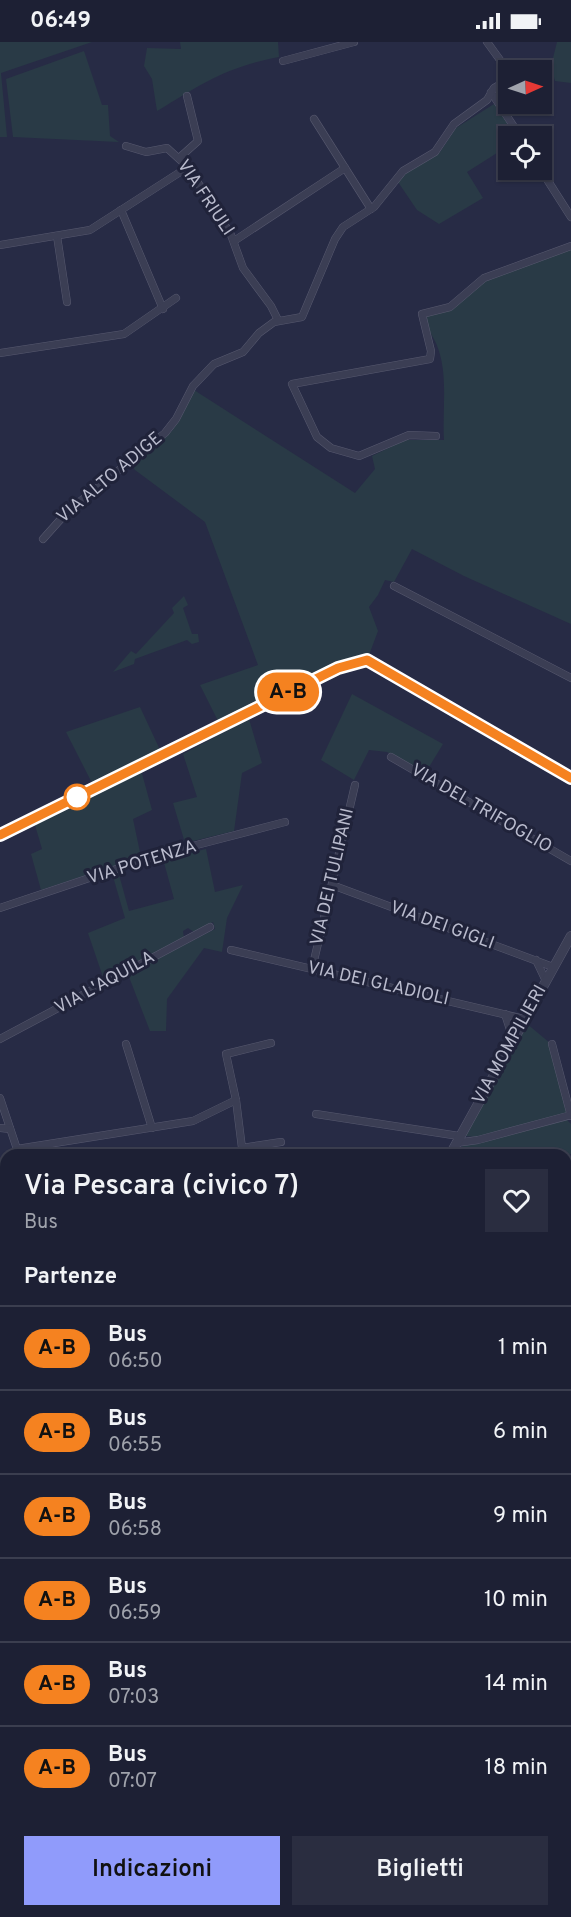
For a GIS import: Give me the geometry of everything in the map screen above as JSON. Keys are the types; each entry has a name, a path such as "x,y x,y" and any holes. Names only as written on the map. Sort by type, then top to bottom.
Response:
{"street":[{"path":"283,61 354,42"},
{"path":"487,42 500,60"},
{"path":"278,320 302,317 335,239 349,221 372,209 403,171 435,152 454,124 487,100 498,88"},
{"path":"492,92 514,126"},
{"path":"179,158 198,141 188,96"},
{"path":"314,119 372,209"},
{"name":"VIA FRIULI","path":"126,146 146,152 167,148 188,167 234,242 243,268 271,306 278,320"},
{"path":"0,245 90,230 188,167"},
{"path":"234,242 345,168"},
{"path":"547,180 571,217"},
{"path":"121,210 163,309"},
{"path":"57,236 67,303"},
{"path":"436,436 409,435 359,456 331,448 317,437 292,384 430,359 431,351 422,314 450,307 484,279 571,246"},
{"path":"0,353 124,334 176,298"},
{"name":"VIA ALTO ADIGE","path":"43,539 68,511 165,433 187,401 193,386 214,364 243,352 259,333 278,320"},
{"path":"394,586 571,678"},
{"path":"0,835 338,668 367,660 571,778"},
{"name":"VIA DEL TRIFOGLIO","path":"391,757 571,861"},
{"name":"VIA DEI TULIPANI","path":"312,969 355,785"},
{"name":"VIA POTENZA","path":"0,908 158,855 285,822"},
{"name":"VIA DEI GIGLI","path":"332,885 553,967"},
{"name":"VIA L'AQUILA","path":"0,1039 210,927"},
{"name":"VIA MOMPILIERI","path":"453,1149 571,936"},
{"name":"VIA DEI GLADIOLI","path":"231,950 524,1019"},
{"path":"536,960 546,981"},
{"path":"505,1014 513,1039"},
{"path":"271,1043 225,1054 236,1100 242,1148 281,1142"},
{"path":"126,1044 152,1128"},
{"path":"316,1114 458,1139 478,1140 571,1115 552,1044"},
{"path":"0,1098 17,1149"},
{"path":"35,1149 193,1121 236,1100"},
{"path":"0,1128 10,1129"}],"shaded area":[{"path":"0,42 92,42 1,73 7,137 0,137"},
{"path":"180,42 278,42 279,57 229,71 157,111 152,79 144,66 147,48 181,49"},
{"path":"557,42 571,42 571,83 555,81 552,62"},
{"path":"84,51 102,105 108,105 110,136 119,142 13,137 6,79"},
{"path":"494,104 498,114 501,114 509,126 498,126 498,152 467,172 483,198 439,224 417,210 398,182 408,171 440,152 456,128"},
{"path":"571,249 571,624 464,576 412,549 394,582 385,580 369,607 378,631 369,655 332,666 219,723 200,685 258,665 205,522 135,470 130,461 172,431 194,390 355,493 375,469 372,456 405,440 444,440 442,366 436,343 427,325 428,314 447,310 479,285 497,275"},
{"path":"184,596 188,605 183,608 192,634 198,634 199,642 192,644 187,640 135,659 134,664 113,672 131,651 136,654 174,613 172,608"},
{"path":"352,694 443,744 426,772 387,752 369,750 354,780 321,760"},
{"path":"140,707 161,752 93,785 66,732"},
{"path":"249,719 262,763 242,773 234,831 185,843 173,803 197,797 183,754"},
{"path":"141,770 152,810 133,819 141,857 41,890 31,854 42,849 35,825"},
{"path":"206,849 215,892 243,885 227,918 222,952 204,948 167,999 166,1031 150,1031 129,977 132,972 215,929 213,922 194,932 188,928 183,931 184,938 104,980 88,933 125,918 112,873 118,871 129,911 174,899 163,859"},
{"path":"526,1023 550,1043 567,1113 476,1137 465,1136"},
{"path":"566,1119 571,1124 571,1149 460,1149 463,1146"}],"bus line":[{"name":"A-B","path":"0,835 338,668 360,660 367,660 571,778"}]}
